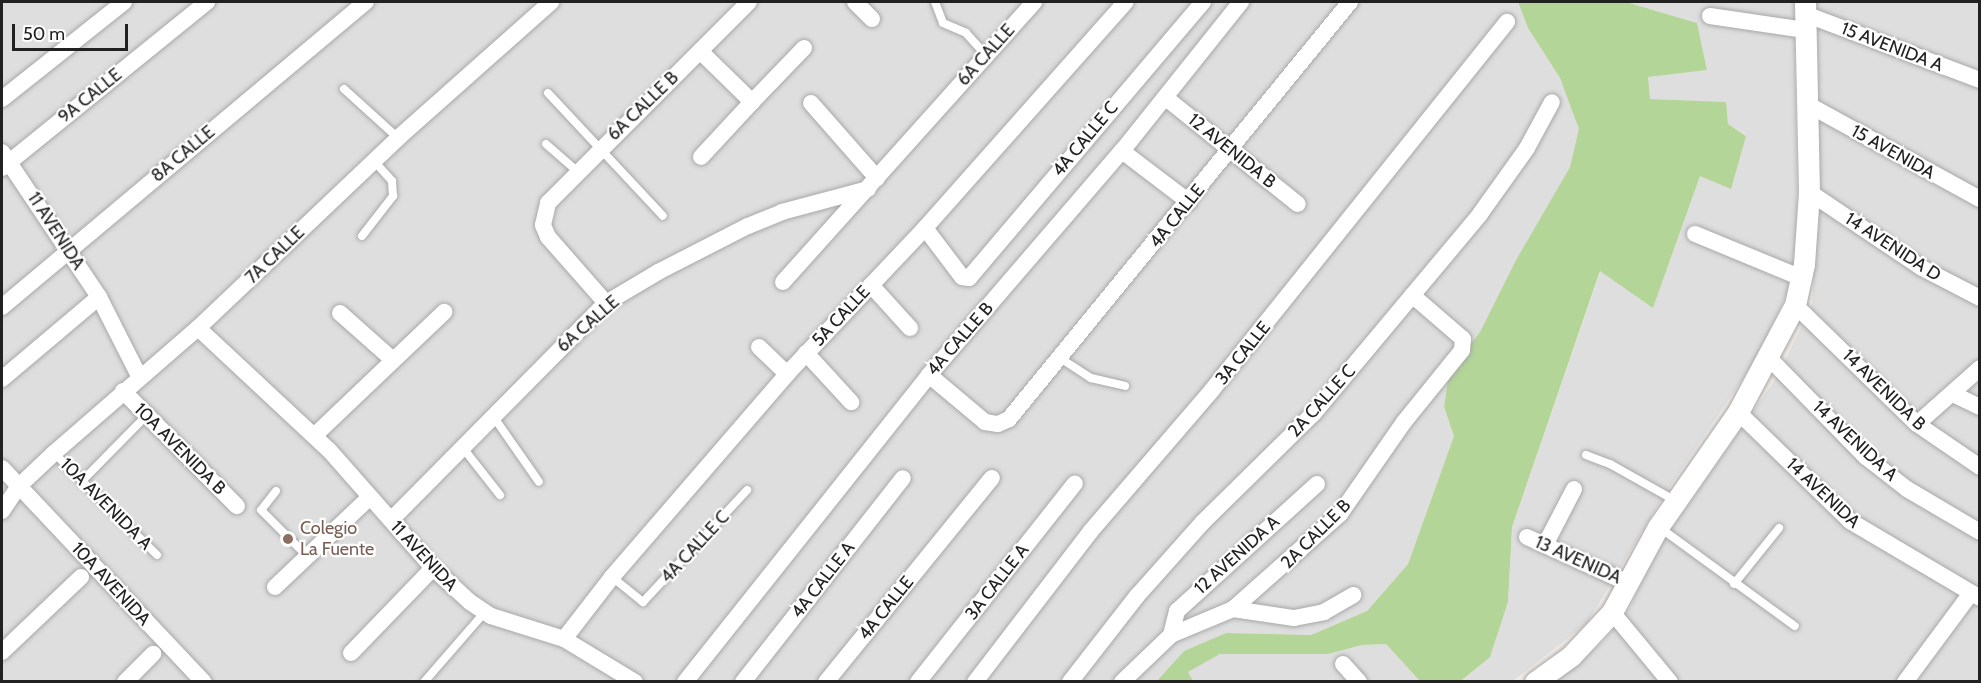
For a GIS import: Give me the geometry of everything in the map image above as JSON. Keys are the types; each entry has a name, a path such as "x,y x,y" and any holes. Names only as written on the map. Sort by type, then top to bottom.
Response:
{"street":[{"path":"2,99 124,2"},
{"name":"9A CALLE","path":"4,161 207,2"},
{"name":"8A CALLE","path":"2,307 68,249 366,2"},
{"name":"7A CALLE","path":"2,511 19,486 54,453 139,376 198,328 374,160 551,2"},
{"name":"6A CALLE B","path":"606,303 548,237 543,215 548,203 577,171 748,2"},
{"path":"855,2 872,19"},
{"name":"6A CALLE","path":"783,282 1034,2"},
{"name":"5A CALLE","path":"564,639 612,577 787,374 925,228 1126,2"},
{"name":"4A CALLE C","path":"925,228 962,277 969,278 1203,2"},
{"name":"4A CALLE B","path":"685,681 929,375 1122,151 1241,2"},
{"name":"4A CALLE","path":"929,375 985,422 998,424 1009,419 1189,202 1350,2"},
{"path":"1535,681 1571,656 1612,612 1658,527 1738,412 1769,358 1795,305 1802,278 1809,192 1805,15 1710,16"},
{"name":"15 AVENIDA A","path":"1805,15 1980,80"},
{"name":"3A CALLE","path":"975,681 1089,532 1212,390 1508,22"},
{"path":"702,157 804,48"},
{"path":"700,51 752,102"},
{"name":"12 AVENIDA B","path":"1166,98 1298,204"},
{"name":"2A CALLE C","path":"1070,681 1137,596 1203,522 1313,414 1480,214 1527,148 1552,102"},
{"path":"811,104 872,184"},
{"name":"15 AVENIDA","path":"1808,104 1980,199"},
{"path":"1122,151 1189,202"},
{"name":"11 AVENIDA","path":"4,161 68,249 99,297 139,376"},
{"name":"6A CALLE","path":"391,520 606,303 658,272 748,226 782,212 872,184"},
{"name":"14 AVENIDA D","path":"1809,192 1922,268 1980,298"},
{"path":"1695,234 1802,278"},
{"path":"871,285 910,328"},
{"name":"2A CALLE B","path":"1122,681 1171,635 1233,609 1340,514 1404,423 1462,350 1463,339 1412,295"},
{"path":"2,380 99,297"},
{"name":"14 AVENIDA B","path":"1795,305 1917,424 1980,467"},
{"path":"314,436 444,312"},
{"path":"340,313 393,360"},
{"name":"11 AVENIDA","path":"198,328 314,436 433,568 484,613 564,639 632,681"},
{"path":"759,347 787,374"},
{"path":"806,353 851,402"},
{"name":"14 AVENIDA A","path":"1769,358 1866,457 1907,489 1980,532"},
{"path":"1917,424 1980,368"},
{"name":"10A AVENIDA B","path":"123,391 237,506"},
{"path":"1953,394 1980,407"},
{"name":"14 AVENIDA","path":"1738,412 1850,521 1975,596"},
{"path":"2,468 19,486"},
{"name":"4A CALLE A","path":"743,681 903,478"},
{"name":"4A CALLE","path":"826,681 992,478"},
{"name":"3A CALLE A","path":"918,681 1076,483"},
{"name":"12 AVENIDA A","path":"1171,635 1173,615 1183,604 1317,484"},
{"name":"10A AVENIDA","path":"19,486 204,681"},
{"path":"1545,545 1574,489"},
{"path":"275,587 370,497"},
{"name":"13 AVENIDA","path":"1527,537 1628,583"},
{"path":"351,653 433,568"},
{"path":"2,652 81,577"},
{"path":"1233,609 1294,618 1324,612 1353,595"},
{"path":"1905,681 1975,596"},
{"name":"13 AVENIDA","path":"1612,612 1670,681"},
{"path":"125,681 153,654"},
{"path":"1343,664 1359,681"}],"lane":[{"path":"935,2 943,23 966,33 986,55"},
{"path":"344,89 398,138"},
{"path":"548,93 601,147 663,216"},
{"path":"546,144 577,171"},
{"path":"363,236 393,196 392,181 374,160"},
{"path":"1060,358 1091,378 1125,386"},
{"path":"82,481 147,415"},
{"path":"493,415 539,482"},
{"path":"463,448 500,495"},
{"name":"10A AVENIDA A","path":"54,453 157,555"},
{"path":"1586,455 1610,464 1676,502"},
{"name":"4A CALLE C","path":"612,577 641,602 747,490"},
{"path":"276,491 261,510 307,556"},
{"path":"1658,527 1795,626"},
{"path":"1734,584 1779,528"},
{"path":"423,681 484,613"}],"shaded area":[{"path":"2,2 1518,2 1528,28 1560,78 1580,129 1570,167 1516,260 1480,332 1449,372 1444,407 1454,436 1408,564 1367,611 1311,635 1226,633 1184,651 1156,682 2,681"},
{"path":"1626,2 1794,2 1798,259 1786,296 1754,362 1664,495 1587,623 1513,681 1461,682 1490,656 1508,602 1512,527 1601,270 1653,308 1700,176 1746,135 1728,124 1725,102 1650,99 1647,77 1707,70 1697,23"},
{"path":"1815,2 1979,2 1979,681 1553,682 1603,642 1630,608 1656,551 1777,377 1812,305 1818,208"},
{"path":"1386,644 1421,681 1193,682 1187,672 1220,654 1328,654 1362,645"}],"green space":[{"path":"1518,2 1626,2 1697,23 1707,70 1648,77 1650,99 1726,102 1728,124 1746,136 1731,189 1700,176 1653,308 1600,271 1512,527 1508,602 1490,657 1461,681 1421,682 1386,644 1362,645 1328,654 1220,654 1188,672 1193,681 1156,682 1184,651 1226,633 1311,635 1367,611 1408,564 1454,436 1444,407 1449,372 1480,332 1516,260 1570,167 1579,129 1560,78 1528,28"}],"place":[{"name":"Colegio La Fuente","path":"288,539"}]}
